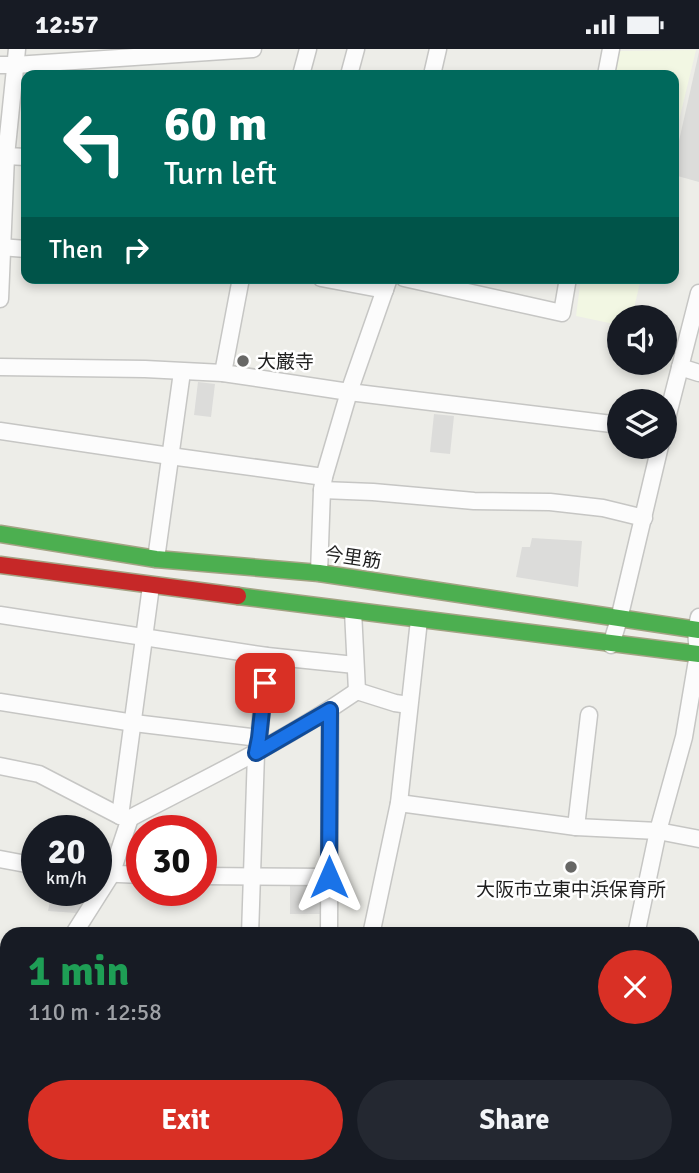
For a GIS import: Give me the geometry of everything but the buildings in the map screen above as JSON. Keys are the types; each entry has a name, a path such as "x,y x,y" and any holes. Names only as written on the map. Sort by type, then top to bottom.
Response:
{"main road":[{"name":"今里筋","path":"0,534 156,559 319,573 620,619 698,626"},
{"path":"0,565 698,654"}],"street":[{"path":"0,299 11,60 253,49"},
{"path":"303,70 308,49"},
{"path":"350,70 356,49"},
{"path":"433,70 438,49"},
{"path":"607,70 611,49"},
{"path":"6,156 21,157"},
{"path":"1,248 21,249"},
{"path":"223,373 240,284"},
{"path":"319,573 323,483 349,392 387,284"},
{"path":"431,284 562,313 567,284"},
{"path":"674,389 699,293"},
{"path":"0,367 223,373 349,392 607,423"},
{"path":"680,367 699,373"},
{"path":"156,559 181,372"},
{"path":"0,431 170,456 373,492 474,501 550,502 603,508 644,518"},
{"path":"611,645 620,619 657,459"},
{"path":"112,852 125,817 151,586"},
{"path":"353,611 357,691"},
{"path":"0,615 267,656 355,665"},
{"path":"373,927 399,803 419,620"},
{"path":"638,927 658,831 691,739 698,626"},
{"path":"250,927 257,745 267,656"},
{"path":"357,691 409,705"},
{"path":"125,817 257,745 330,710 357,691"},
{"path":"0,702 257,745"},
{"path":"329,927 330,710"},
{"path":"576,827 589,715"},
{"path":"0,766 39,774 125,817"},
{"path":"399,803 576,827 658,831 699,839"},
{"path":"0,859 21,863"},
{"path":"217,876 329,877"},
{"path":"77,927 88,906"}],"shaded area":[{"path":"696,50 679,120 679,70 614,70 616,53"},
{"path":"699,52 699,182 679,176 679,141"},
{"path":"580,284 640,284 635,305 607,305 607,322 576,316"},
{"path":"198,382 215,384 211,417 194,415"},
{"path":"434,414 454,416 450,454 430,452"},
{"path":"532,538 582,541 578,587 516,577 522,547 530,547"},
{"path":"290,882 320,882 320,914 290,914"},
{"path":"49,906 80,906 76,913 48,911"}],"traffic: fast":[{"path":"0,534 156,559 319,573 699,630"},
{"path":"238,596 699,654"}],"traffic: jam":[{"path":"0,565 238,596"}],"place":[{"name":"大巌寺","path":"243,361"},
{"name":"大阪市立東中浜保育所","path":"571,867"}],"route":[{"path":"265,683 256,753 330,710 329,877"}]}
